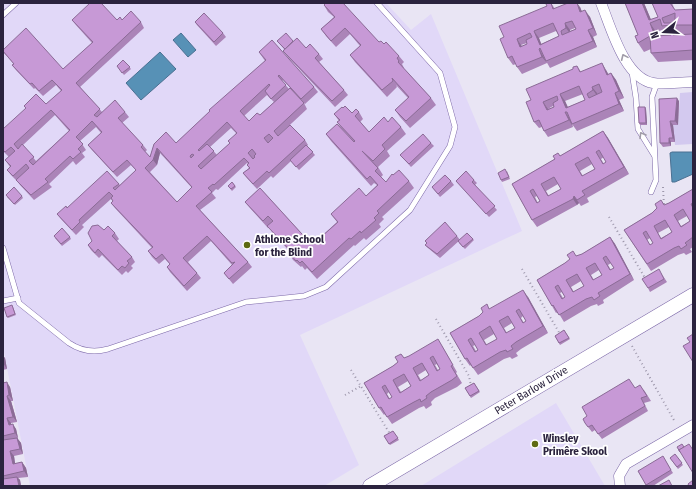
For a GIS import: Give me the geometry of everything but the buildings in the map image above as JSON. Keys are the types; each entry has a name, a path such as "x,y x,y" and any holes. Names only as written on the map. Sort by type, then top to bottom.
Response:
{"street":[{"path":"601,3 632,71 640,78 657,83 693,82"},
{"name":"Peter Barlow Drive","path":"370,486 693,295"},
{"path":"620,486 619,476 626,464 693,425"}],"lane":[{"path":"3,14 16,3"},
{"path":"3,248 19,303 69,343 82,350 96,352 246,302 311,294 334,281 410,210 450,146 454,133 455,126 440,73 377,3"},
{"path":"632,71 638,128 655,158"},
{"path":"651,191 656,180 652,100 657,83"},
{"path":"3,301 18,298"}],"path":[{"path":"651,191 663,208 670,203"},
{"path":"609,217 647,281"},
{"path":"522,269 561,335"},
{"path":"436,320 469,376 471,387"},
{"path":"625,335 681,432"},
{"path":"352,370 390,435"},
{"path":"345,395 361,386"}],"shaded area":[{"name":"Athlone School for the Blind","path":"3,3 386,3 411,30 431,14 522,231 300,335 359,465 324,486 30,486 3,347"},
{"path":"693,92 693,144 675,145 673,125 678,125 680,93"},
{"name":"Winsley Primêre Skool","path":"556,403 605,486 421,486"}],"water":[{"path":"181,33 196,50 188,57 173,40"},
{"path":"160,52 176,69 141,100 126,83"},
{"path":"693,152 693,174 672,182 670,153"}],"place":[{"name":"Athlone School for the Blind","path":"247,245"},
{"name":"Winsley Primêre Skool","path":"535,444"}]}
